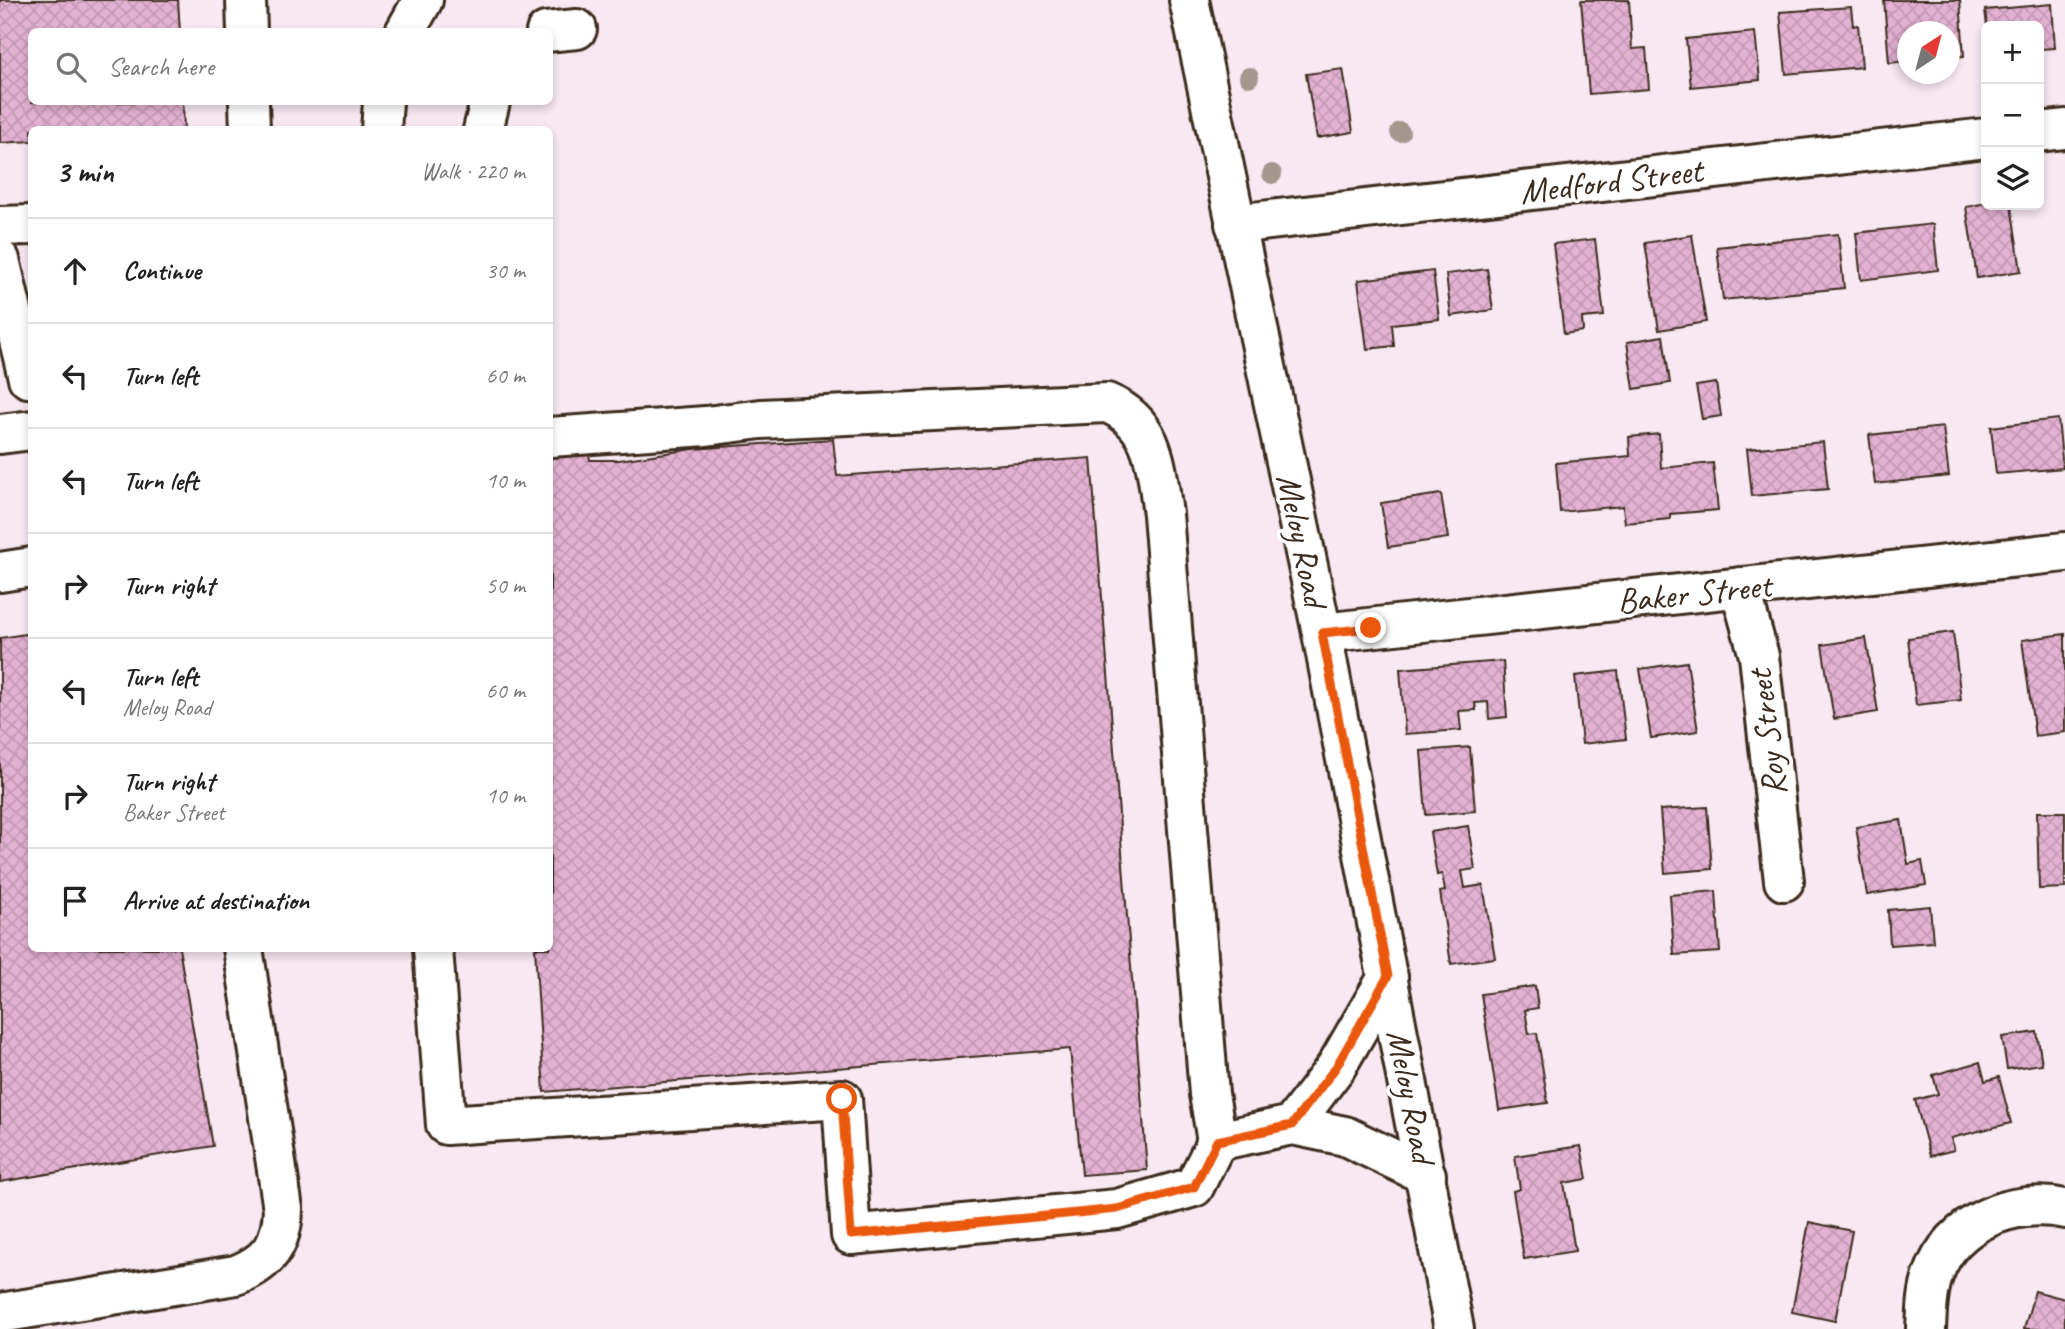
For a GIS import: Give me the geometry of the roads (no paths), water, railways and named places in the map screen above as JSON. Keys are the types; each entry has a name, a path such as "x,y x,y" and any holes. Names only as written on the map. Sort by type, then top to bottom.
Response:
{"street":[{"path":"246,0 247,28"},
{"path":"407,28 423,0"},
{"name":"Meloy Road","path":"1189,0 1322,633 1454,1329"},
{"path":"249,105 250,126"},
{"path":"381,126 383,105"},
{"path":"484,126 489,105"},
{"path":"2044,131 2065,129"},
{"name":"Medford Street","path":"1235,224 1981,139"},
{"path":"0,226 28,225"},
{"path":"0,260 28,378"},
{"path":"433,952 446,1125 842,1099 851,1235 1117,1209 1194,1187 1217,1141 1209,1094 1163,514 1154,453 1139,424 1125,410 1107,402 761,419 706,426 553,437"},
{"path":"0,434 28,430"},
{"name":"Baker Street","path":"1322,633 2065,552"},
{"path":"0,572 28,568"},
{"name":"Roy Street","path":"1740,587 1759,656 1784,881"},
{"path":"0,1313 236,1275 266,1259 274,1248 282,1226 283,1209 244,952"},
{"path":"1292,1125 1336,1067 1388,976"},
{"path":"1217,1141 1292,1125 1345,1136 1426,1175"},
{"path":"1926,1329 1927,1302 1934,1273 1963,1233 2004,1210 2037,1206 2065,1209"}]}
